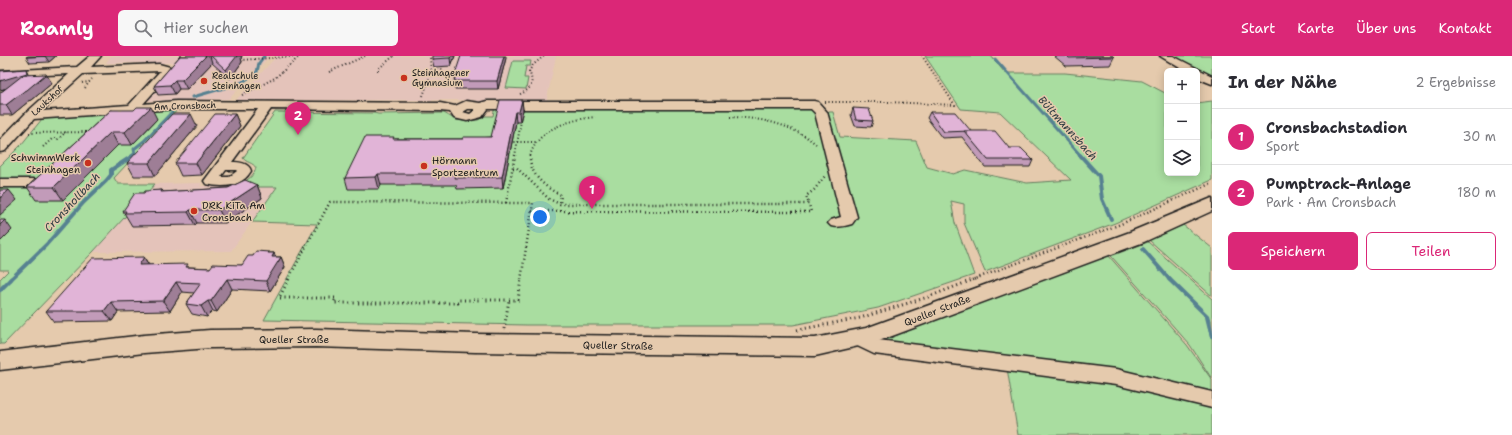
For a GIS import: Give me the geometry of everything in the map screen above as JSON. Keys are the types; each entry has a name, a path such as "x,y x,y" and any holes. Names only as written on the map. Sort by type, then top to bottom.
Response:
{"main road":[{"name":"Queller Straße","path":"0,361 144,344 210,339 316,338 475,344 815,347 868,336 1137,237 1212,204"}],"street":[{"name":"Laukshof","path":"1,146 30,116 96,56"},
{"path":"1165,56 1187,68"},
{"path":"0,74 159,67 166,69 164,74 132,109"},
{"path":"1200,75 1212,81"},
{"name":"Am Cronsbach","path":"30,116 176,105 420,106 458,110 456,112 458,115 468,118 480,113 480,107 488,105 814,105"},
{"path":"222,166 268,105"},
{"path":"814,105 821,112 849,217 847,221 836,223"},
{"path":"0,183 33,182"},
{"path":"858,338 874,347 1116,377 1212,400"}],"path":[{"path":"235,60 300,56"},
{"path":"232,105 243,93 275,78 300,56"},
{"path":"329,72 365,56"},
{"path":"378,71 378,69 394,56"},
{"path":"420,106 431,74 430,56"},
{"path":"519,95 528,91 532,86 532,78 529,71 533,65 544,56"},
{"path":"814,105 817,102 887,102 952,106 955,104 922,56"},
{"path":"431,71 443,69"},
{"path":"85,88 89,82"},
{"path":"560,204 561,195 550,190 540,181 533,171 530,162 530,154 536,142 548,131 559,125 574,120 602,116"},
{"path":"728,117 772,121 799,132 817,145"},
{"path":"506,203 521,121"},
{"path":"43,147 52,139 58,139 66,132"},
{"path":"27,133 88,132"},
{"path":"506,142 536,142"},
{"path":"513,168 517,168 549,199 560,204 809,204"},
{"path":"532,211 811,212 806,196 822,181 826,173"},
{"path":"790,330 798,330 860,318 928,297 1121,224 1212,183"},
{"path":"330,202 506,203 533,203 518,300 459,300 458,303 341,303 334,302 336,298 279,298 330,202"},
{"path":"642,204 642,211"},
{"path":"680,204 680,212"},
{"path":"717,204 718,212"},
{"path":"504,330 509,300"},
{"path":"496,330 512,330"}],"shaded area":[{"name":"Realschule Steinhagen","path":"111,56 270,56 229,99 144,101 177,63 106,63"},
{"name":"Steinhagener Gymnasium","path":"277,56 556,56 546,103 490,104 473,100 236,100"},
{"path":"202,183 200,186 277,187 231,251 93,252 155,184"}],"green space":[{"path":"925,56 991,56 1005,73 1065,73 1142,81 1164,92 1164,176 1200,176 1200,103 1212,101 1212,180 1115,223 985,272 964,223 964,204 951,201 955,223 974,275 878,308 793,325 527,325 264,320 317,224 252,222 277,187 229,187 246,181 252,176 256,168 255,166 243,158 275,112 378,114 444,113 456,120 467,121 478,120 485,116 493,116 495,106 805,107 817,112 833,112 840,137 916,141 927,167 953,174 965,170 1027,183 1071,180 1000,112 961,109"},
{"path":"1170,56 1212,56 1212,79 1200,72 1200,68 1192,68"},
{"path":"513,61 531,61 530,66 526,66 524,78 528,78 526,89 506,88"},
{"path":"181,106 114,178 118,184 155,184 93,252 4,344 0,344 0,279 9,270 0,270 0,166 21,145 42,119"},
{"path":"1183,225 1212,248 1212,296 1149,240"},
{"path":"1148,242 1212,299 1212,379 1190,345 1111,256"},
{"path":"1108,255 1187,345 1212,380 1212,435 1018,435 1006,362 881,343 886,338"}],"building":[{"path":"180,56 206,56 182,80 175,80 170,85 154,86"},
{"path":"211,56 237,56 226,70"},
{"path":"432,56 451,56 450,58 432,59"},
{"path":"461,56 504,56 497,81 454,81"},
{"path":"1067,56 1113,56 1114,57 1069,58"},
{"path":"26,69 27,73 0,81 0,71"},
{"path":"46,74 6,105 0,105 0,93 23,75"},
{"path":"500,100 522,100 519,112 515,112 502,177 455,178 456,174 378,174 376,177 345,178 365,137 394,137 393,139 463,139 463,137 491,137"},
{"path":"137,107 151,107 125,132 111,132 54,187 27,187 111,110 134,110"},
{"path":"853,108 869,109 873,121 856,120"},
{"path":"930,112 955,112 971,131 944,132"},
{"path":"172,114 191,114 149,163 127,163"},
{"path":"215,114 235,114 196,163 175,163"},
{"path":"964,131 995,131 1009,148 1021,148 1033,160 988,160"},
{"path":"245,180 257,185 219,210 125,213 126,211 123,211 135,193 162,190 161,192 228,188"},
{"path":"0,190 9,190 0,198"},
{"path":"0,220 5,220 0,225"},
{"path":"256,251 274,253 272,257 281,257 266,281 227,279 211,301 208,301 201,306 186,304 201,283 176,282 163,301 111,302 104,311 46,311 93,258 144,257 139,265 188,264 186,267 210,268 213,264 242,265 248,256 253,256"}],"waterway":[{"name":"Cronshollbach","path":"193,97 241,83 257,72 259,63 264,56"},
{"name":"Bültmannsbach","path":"995,59 1081,156"},
{"name":"Cronshollbach","path":"132,156 135,154 134,149 144,141 172,112"},
{"name":"Cronshollbach","path":"10,280 46,245 84,202 106,181 111,175 111,170 134,155"},
{"name":"Bültmannsbach","path":"1080,155 1099,176 1102,199 1111,219"},
{"name":"Bültmannsbach","path":"1143,249 1170,280"},
{"name":"Cronshollbach","path":"0,290 10,280"},
{"name":"Bültmannsbach","path":"1170,280 1207,316 1212,336"}],"place":[{"name":"Steinhagener Gymnasium","path":"404,78"},
{"name":"Realschule Steinhagen","path":"204,81"},
{"name":"Pumptrack-Anlage","path":"298,135"},
{"name":"SchwimmWerk Steinhagen","path":"88,163"},
{"name":"Hörmann Sportzentrum","path":"424,166"},
{"name":"Cronsbachstadion","path":"592,209"},
{"name":"DRK KiTa Am Cronsbach","path":"194,211"}]}
